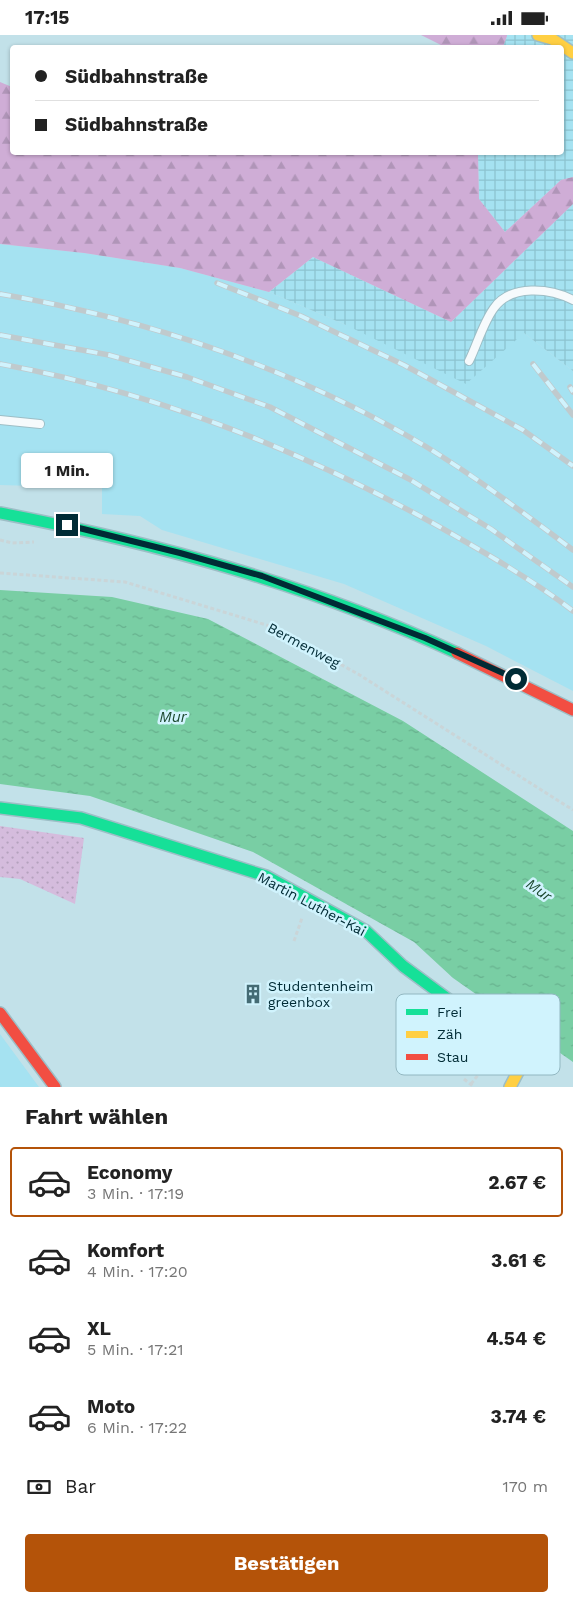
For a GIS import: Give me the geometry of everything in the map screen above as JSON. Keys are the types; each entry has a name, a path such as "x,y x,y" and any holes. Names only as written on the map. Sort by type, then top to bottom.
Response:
{"street":[{"path":"538,35 552,39 561,45"},
{"path":"0,513 84,528 262,576 425,638 502,671 573,710"},
{"name":"Martin Luther-Kai","path":"0,808 81,818 266,876 366,931 403,966 441,994"},
{"path":"0,1013 55,1087"},
{"name":"Martin Luther-Kai","path":"510,1087 516,1075"}],"lane":[{"path":"470,361 494,308 506,296 537,289 573,300"},
{"path":"0,420 40,423"}],"path":[{"path":"0,540 12,543 38,542"},
{"name":"Bermenweg","path":"0,573 125,582 273,627 358,674 573,810"},
{"path":"464,1079 472,1086 479,1075"}],"shaded area":[{"path":"507,35 573,35 573,177 561,180 505,232 479,199 478,155 564,155 564,45 504,45"},
{"path":"573,204 573,371 524,333 466,384 346,325 269,292 313,257 451,322"},
{"path":"0,244 84,253 180,268 269,292 346,325 524,333 573,371 573,691 486,646 344,584 162,530 140,516 102,514 102,488 0,485"},
{"path":"0,826 84,838 75,904 20,879 0,877"},
{"path":"0,1034 39,1087 0,1087"}],"green space":[{"path":"421,35 507,35 504,45 441,45"},
{"path":"0,82 10,86 10,155 478,155 479,199 505,232 561,180 573,177 573,204 451,322 313,257 269,292 180,268 84,253 0,244"}],"water":[{"name":"Mur","path":"0,590 112,597 208,619 403,721 573,831 573,1062 560,1053 560,994 476,994 453,978 414,942 253,852 90,796 0,784"}],"railway":[{"path":"217,283 301,316 404,365 523,430 573,466"},
{"path":"0,294 111,317 165,333 219,351 325,393 375,418 463,470 573,550"},
{"path":"0,335 109,355 187,377 270,407 409,479 491,529 573,587"},
{"path":"0,364 115,390 226,427 280,449 386,498 438,526 524,577 573,611"},
{"path":"533,364 573,415"},
{"path":"570,387 573,392"}],"traffic: fast":[{"path":"0,513 117,538 233,569 346,607 457,653"},
{"path":"0,808 81,818 266,876 366,931 403,966 441,994"}],"traffic: slow":[{"path":"538,35 552,39 561,45"},
{"path":"564,47 573,53"},
{"path":"510,1087 516,1075"}],"traffic: jam":[{"path":"457,653 573,710"},
{"path":"0,1013 55,1087"}],"place":[{"name":"Studentenheim greenbox","path":"253,994"}],"route":[{"path":"67,525 180,553 262,576 343,605 425,638 502,671 516,679"}]}
